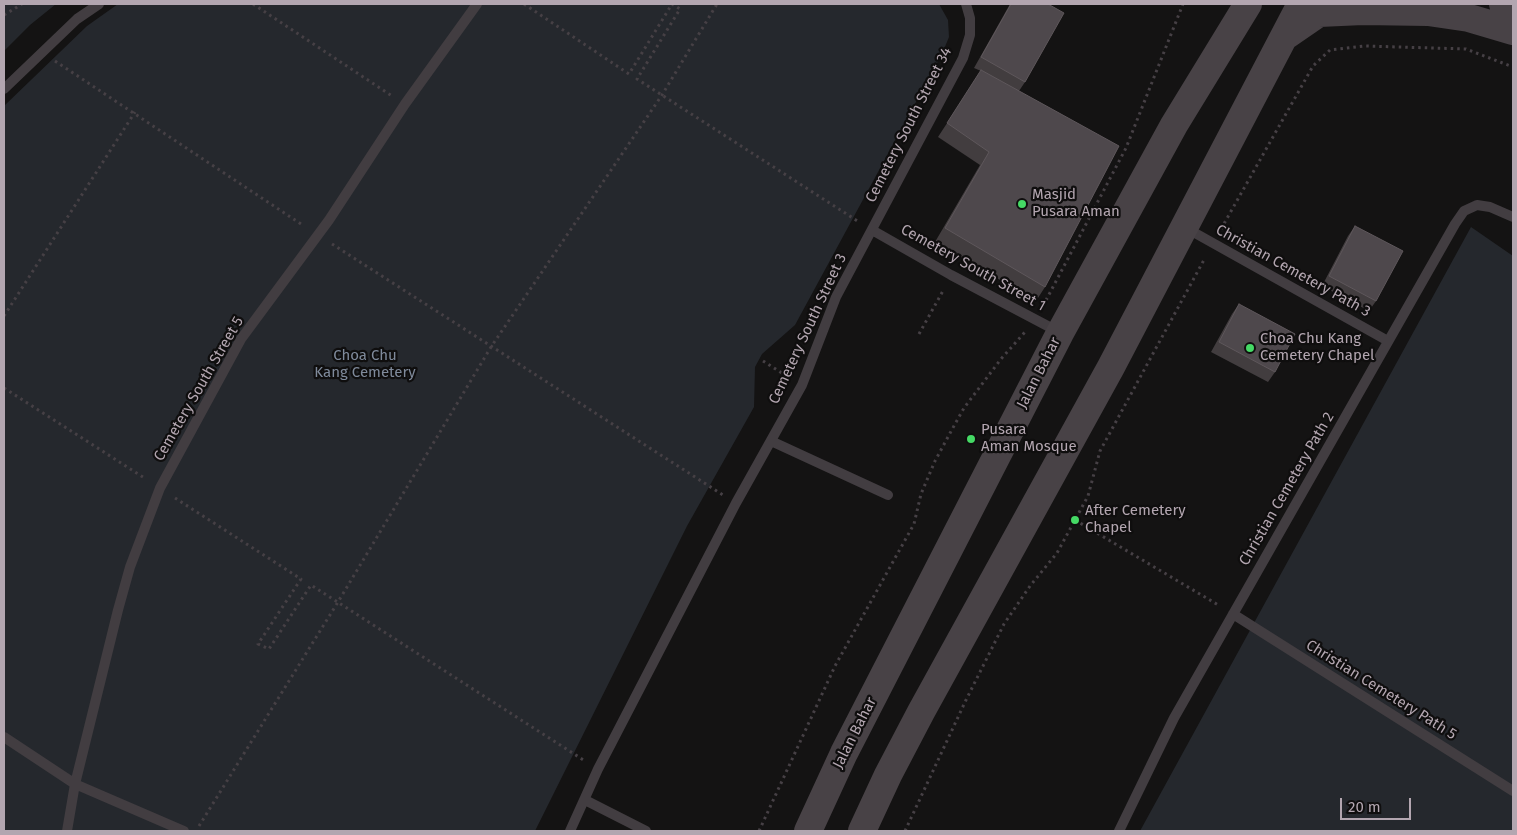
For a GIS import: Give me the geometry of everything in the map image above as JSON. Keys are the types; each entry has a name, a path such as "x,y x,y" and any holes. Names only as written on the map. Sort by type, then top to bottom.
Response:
{"main road":[{"path":"1222,48 1234,4"},
{"name":"Jalan Bahar","path":"808,831 844,753 1060,333 1174,126 1248,4"},
{"path":"862,831 921,712 1110,367 1301,4"},
{"path":"1503,4 1513,9"},
{"path":"1285,36 1319,12 1363,11 1428,12 1469,18 1513,31"}],"lane":[{"path":"4,89 77,19 99,4"},
{"name":"Cemetery South Street 5","path":"67,831 75,784 118,610 130,567 160,488 241,339 319,235 405,104 477,4"},
{"name":"Cemetery South Street 34","path":"872,230 963,58 970,36 970,18 966,4"},
{"name":"Christian Cemetery Path 2","path":"1119,831 1174,718 1464,211 1477,205 1490,207 1513,217"},
{"name":"Christian Cemetery Path 3","path":"1184,227 1388,341"},
{"name":"Cemetery South Street 1","path":"872,230 951,276 1060,333"},
{"name":"Cemetery South Street 3","path":"570,831 598,769 736,503 802,385 836,297 872,230"},
{"path":"771,441 888,495"},
{"name":"Christian Cemetery Path 5","path":"1234,614 1513,791"},
{"path":"4,737 75,784 184,831"},
{"path":"585,800 646,831"}],"path":[{"path":"4,15 22,4"},
{"path":"253,4 405,104"},
{"path":"524,4 629,74 672,4 680,9 637,79 872,230"},
{"path":"196,831 338,602 491,347 662,96 717,4"},
{"path":"759,831 835,666 914,524 922,494 935,461 955,424 1001,359 1036,320 1126,148 1183,4"},
{"path":"905,831 1004,624 1030,586 1057,553 1088,496 1100,451 1212,244 1313,66 1330,50 1365,46 1466,50 1513,67"},
{"path":"42,53 135,112 491,347 736,503"},
{"path":"4,316 135,112"},
{"path":"1117,146 1126,148"},
{"path":"919,334 951,276"},
{"path":"763,361 781,372"},
{"path":"4,388 301,579 258,644 268,649 311,585 598,769"},
{"path":"1075,520 1234,614"}],"green space":[{"path":"4,4 56,4 30,25 4,51"},
{"name":"Choa Chu Kang Cemetery","path":"118,4 939,4 948,20 949,37 942,54 795,325 762,354 755,367 754,407 687,526 535,831 4,831 4,106 87,26"},
{"path":"1471,227 1513,256 1513,831 1140,831"}],"building":[{"path":"1011,4 1048,4 1064,13 1025,82 981,57"},
{"name":"Masjid Pusara Aman","path":"981,70 1119,146 1045,287 945,228 989,152 947,123"},
{"path":"1355,226 1403,251 1376,301 1329,276"},
{"name":"Choa Chu Kang Cemetery Chapel","path":"1239,304 1295,334 1275,372 1219,342"}],"place":[{"name":"Masjid Pusara Aman","path":"1022,204"},
{"name":"Choa Chu Kang Cemetery Chapel","path":"1250,348"},
{"name":"Pusara Aman Mosque","path":"971,439"},
{"name":"After Cemetery Chapel","path":"1075,520"}]}
